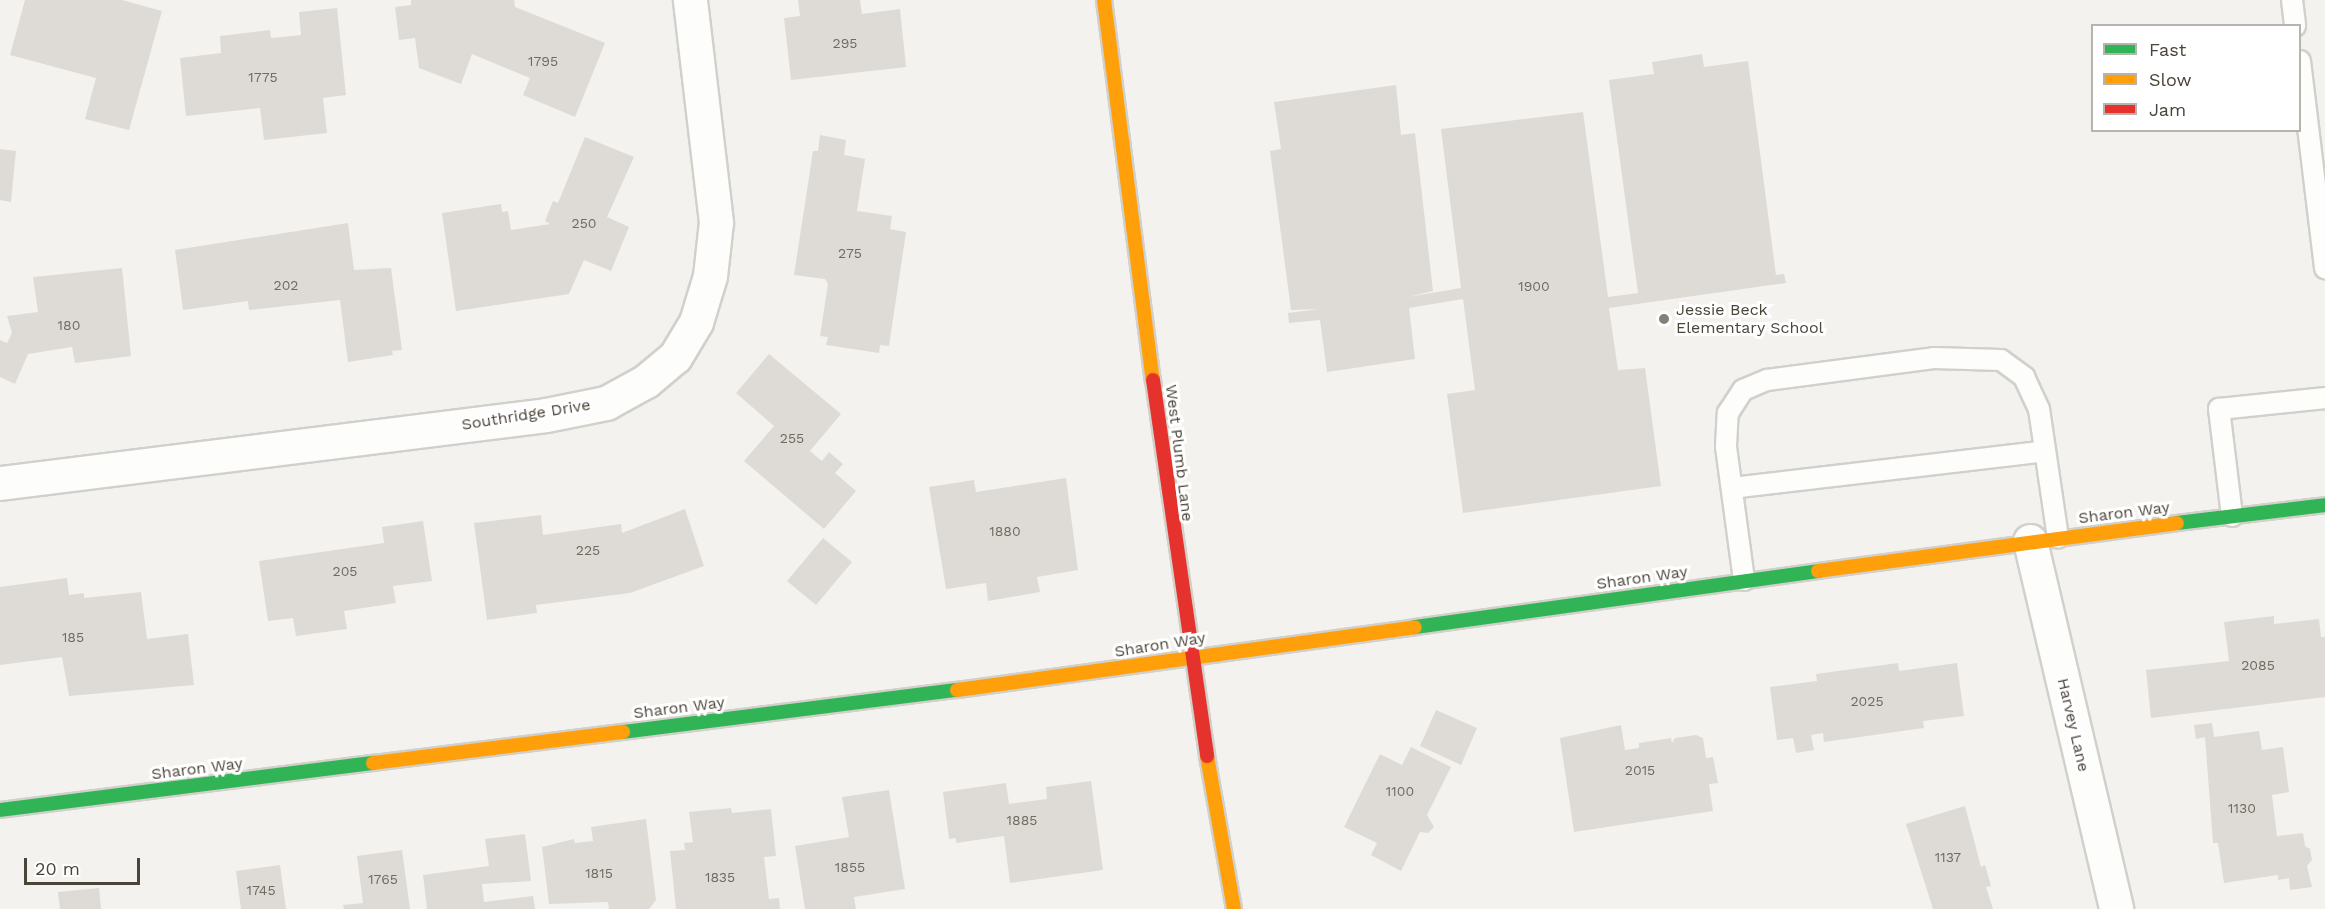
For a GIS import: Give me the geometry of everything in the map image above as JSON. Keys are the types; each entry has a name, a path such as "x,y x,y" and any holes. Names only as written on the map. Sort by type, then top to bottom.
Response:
{"street":[{"name":"Southridge Drive","path":"0,483 546,415 606,403 646,381 675,357 696,322 710,276 716,222 690,0"},
{"name":"West Plumb Lane","path":"1104,0 1189,656 1234,909"},
{"name":"Sharon Way","path":"0,810 1081,674 1189,656 2044,539 2325,505"},
{"name":"Harvey Lane","path":"2044,539 2116,909"}],"lane":[{"path":"2292,0 2295,24"},
{"path":"2301,69 2325,269"},
{"path":"1744,580 1732,488 1728,413 1743,390 1767,380 1973,356 2001,360 2024,377 2038,409 2045,451 2044,539"},
{"path":"2232,516 2219,409 2325,398"},
{"path":"1732,488 2045,451"}],"building":[{"path":"25,0 122,0 162,11 129,130 85,119 96,78 10,55"},
{"path":"411,0 514,0 515,7 605,43 575,117 523,95 530,78 472,54 461,84 419,68 415,38 399,40 395,7 411,5"},
{"path":"798,0 860,0 862,14 900,9 906,67 791,80 784,18 800,16"},
{"path":"337,8 346,95 323,98 327,133 264,140 260,108 186,116 180,58 221,53 220,36 270,30 271,38 301,35 299,12"},
{"path":"1702,54 1704,67 1748,61 1776,275 1784,274 1786,283 1609,308 1618,370 1645,368 1661,486 1463,513 1447,394 1475,390 1463,299 1409,308 1415,359 1327,372 1320,320 1289,323 1288,313 1319,309 1291,310 1270,151 1281,149 1274,102 1396,85 1401,135 1415,133 1433,291 1408,297 1461,288 1441,129 1583,112 1608,297 1638,293 1609,80 1654,74 1652,62"},
{"path":"820,135 846,140 844,155 865,159 857,211 892,216 890,229 906,232 889,346 880,345 879,353 826,345 828,337 820,336 828,284 825,279 794,275 813,151 818,151"},
{"path":"585,137 634,157 607,217 629,227 611,271 584,260 569,294 456,311 442,213 501,204 502,212 508,211 511,230 550,224 545,221 553,201 558,203"},
{"path":"0,149 16,151 11,202 0,200"},
{"path":"348,223 354,270 391,268 402,350 392,351 393,355 348,362 340,300 249,310 248,301 183,310 175,250"},
{"path":"122,268 131,356 75,363 72,347 28,354 15,384 0,377 0,340 7,343 12,333 7,316 38,312 33,277"},
{"path":"769,354 841,414 810,451 822,461 829,452 843,464 835,473 856,491 824,529 744,461 774,426 736,393"},
{"path":"1066,478 1078,570 1037,577 1040,592 988,601 986,583 946,589 929,487 974,480 976,492"},
{"path":"685,509 704,566 630,593 536,605 537,613 487,620 474,523 541,515 543,535 621,524 622,533"},
{"path":"423,521 432,581 393,586 396,603 344,611 347,629 296,636 293,618 268,621 259,561 384,543 382,527"},
{"path":"823,538 852,562 816,605 787,581"},
{"path":"67,578 69,595 84,593 84,598 141,592 147,639 188,634 194,685 69,696 62,657 0,665 0,587"},
{"path":"2274,616 2274,624 2319,619 2321,637 2325,637 2325,697 2151,718 2146,670 2229,661 2224,622"},
{"path":"1898,663 1899,671 1957,663 1964,716 1923,721 1924,728 1824,742 1823,733 1811,735 1814,750 1796,753 1793,738 1777,740 1770,687 1817,681 1816,674"},
{"path":"1436,710 1477,728 1461,765 1420,746"},
{"path":"2212,723 2214,737 2259,731 2262,750 2283,747 2289,792 2272,795 2277,836 2303,833 2305,846 2310,849 2312,860 2307,866 2312,887 2290,890 2289,878 2278,880 2278,875 2224,883 2218,843 2213,843 2205,737 2196,739 2194,725"},
{"path":"1621,725 1625,750 1639,748 1639,743 1671,738 1672,743 1675,738 1696,735 1703,738 1706,758 1713,757 1718,783 1709,784 1713,811 1574,832 1560,738"},
{"path":"1411,747 1451,767 1427,815 1434,827 1428,833 1420,832 1401,871 1371,855 1377,843 1344,827 1380,754 1402,765"},
{"path":"1091,781 1103,870 1010,883 1004,836 956,843 956,838 949,839 943,792 1006,783 1009,804 1047,799 1046,787"},
{"path":"889,790 905,889 854,897 856,909 805,909 795,846 849,837 842,797"},
{"path":"1965,806 1981,867 1985,865 1991,886 1986,887 1993,909 1933,909 1906,824"},
{"path":"731,808 732,813 771,809 776,856 764,857 769,899 779,898 780,909 676,909 670,851 685,850 684,843 693,842 689,812"},
{"path":"646,819 656,900 649,909 609,909 608,902 549,904 542,847 574,839 575,843 593,841 591,827"},
{"path":"525,834 531,881 482,884 484,902 533,896 535,909 427,909 423,875 489,866 485,839"},
{"path":"402,850 410,909 344,909 343,905 363,903 357,856"},
{"path":"280,865 286,909 241,909 236,871"},
{"path":"99,888 101,909 60,909 58,892"}],"traffic: fast":[{"path":"2177,523 2325,505"},
{"path":"1415,627 1818,571"},
{"path":"623,732 957,690"},
{"path":"0,810 373,763"}],"traffic: slow":[{"path":"1104,0 1153,380"},
{"path":"1818,571 2177,523"},
{"path":"957,690 1415,627"},
{"path":"373,763 623,732"},
{"path":"1207,756 1234,909"}],"traffic: jam":[{"path":"1153,380 1207,756"}],"place":[{"name":"Jessie Beck Elementary School","path":"1664,319"}]}
